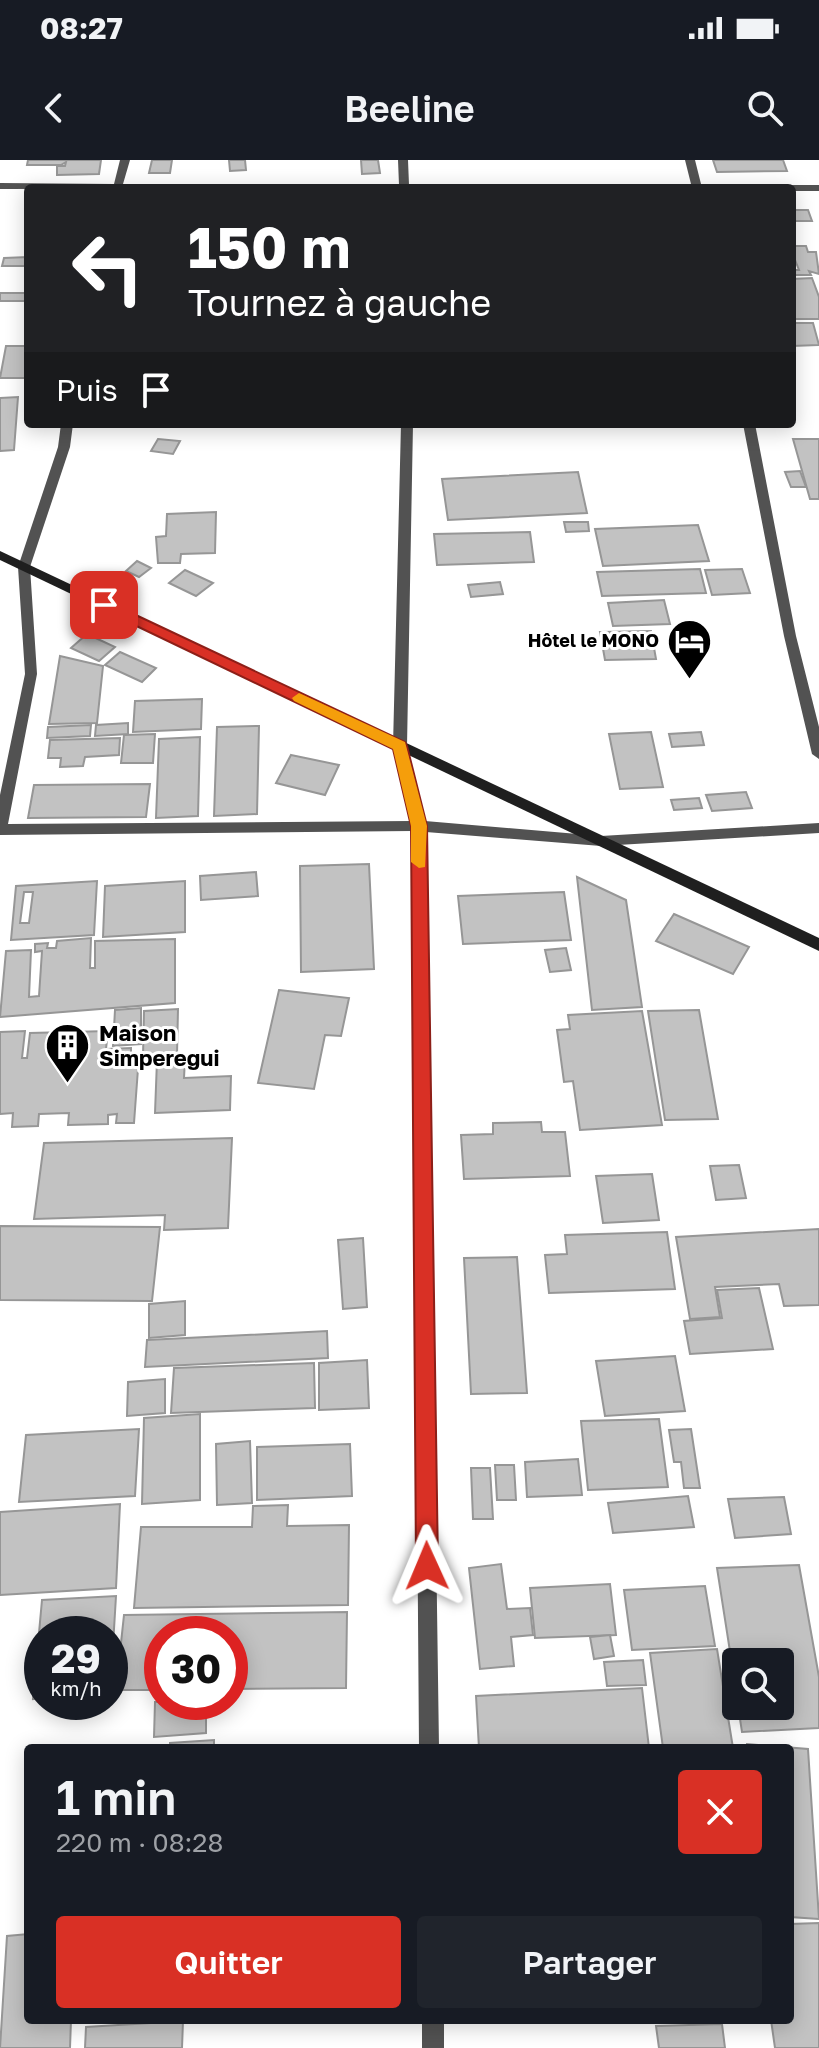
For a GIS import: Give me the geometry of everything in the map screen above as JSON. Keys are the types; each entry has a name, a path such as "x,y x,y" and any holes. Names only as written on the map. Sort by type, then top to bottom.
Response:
{"street":[{"path":"119,184 125,160"},
{"path":"403,160 404,184"},
{"path":"690,160 696,184"},
{"path":"0,186 24,186"},
{"path":"796,188 819,188"},
{"path":"66,428 64,447 24,567 31,674 0,829 419,826 601,841 819,828"},
{"path":"407,428 400,746 419,826 429,1744"},
{"path":"750,428 790,636 819,754"},
{"path":"0,555 819,945"},
{"path":"433,2024 433,2048"}],"building":[{"path":"28,160 101,160 99,174 57,175 57,166 65,166 66,162 61,165 27,165"},
{"path":"152,160 172,160 170,173 149,173"},
{"path":"229,160 245,160 246,170 230,171"},
{"path":"361,160 378,160 380,173 362,174"},
{"path":"713,160 783,160 787,171 717,172"},
{"path":"796,210 808,210 812,221 796,221"},
{"path":"796,246 806,246 808,252 816,252 819,274 809,271 811,275 796,275 796,270 799,270"},
{"path":"24,257 24,266 2,266 4,258"},
{"path":"812,278 819,297 819,319 796,319 796,279"},
{"path":"0,293 24,293 24,301 0,301"},
{"path":"796,323 813,323 819,345 796,346"},
{"path":"6,346 24,346 24,378 0,378"},
{"path":"18,397 14,450 0,451 0,398"},
{"path":"158,439 180,441 173,454 151,451"},
{"path":"793,439 819,439 819,499 810,499"},
{"path":"800,471 806,487 791,487 785,472"},
{"path":"578,472 587,513 448,520 442,479"},
{"path":"216,512 215,553 181,554 180,563 158,563 156,537 166,536 167,514"},
{"path":"564,522 588,522 589,531 566,532"},
{"path":"698,525 709,561 603,566 595,529"},
{"path":"530,532 534,562 437,565 434,534"},
{"path":"137,561 151,568 139,577 126,571"},
{"path":"700,569 706,593 602,596 597,572"},
{"path":"742,569 750,593 712,595 705,570"},
{"path":"185,570 213,583 196,596 169,583"},
{"path":"500,582 503,594 471,597 468,585"},
{"path":"664,600 670,624 613,626 608,603"},
{"path":"651,631 656,659 605,660 600,632"},
{"path":"87,634 115,647 99,661 71,648"},
{"path":"120,652 156,668 142,682 105,665"},
{"path":"60,656 103,666 97,723 49,724"},
{"path":"202,699 201,729 133,732 135,701"},
{"path":"128,723 128,734 95,736 96,725"},
{"path":"91,725 90,736 47,738 48,727"},
{"path":"259,726 257,814 214,816 217,727"},
{"path":"651,732 663,787 620,789 609,734"},
{"path":"701,732 704,745 672,747 669,734"},
{"path":"155,734 153,763 121,763 124,735"},
{"path":"200,737 198,816 156,818 159,739"},
{"path":"120,738 119,755 85,757 83,766 60,767 61,758 48,758 50,740"},
{"path":"291,755 339,765 325,795 276,783"},
{"path":"150,784 146,817 28,818 34,785"},
{"path":"746,792 752,808 712,811 706,795"},
{"path":"699,798 702,808 674,810 671,800"},
{"path":"369,864 374,969 301,972 300,866"},
{"path":"256,872 258,896 201,900 200,876"},
{"path":"577,877 626,900 642,1007 592,1010"},
{"path":"97,881 94,935 11,940 16,886","holes":["24,892 33,892 29,923 20,923"]},
{"path":"185,881 185,932 103,937 105,886"},
{"path":"564,892 571,940 463,944 458,896"},
{"path":"674,914 749,947 733,974 656,941"},
{"path":"91,938 90,968 95,968 95,941 175,939 175,1003 0,1017 6,951 31,950 29,997 39,996 42,951 35,952 35,944 48,943 47,948 56,948 57,941"},
{"path":"566,948 571,970 550,972 545,950"},
{"path":"279,990 349,998 341,1036 325,1035 314,1089 258,1083"},
{"path":"141,1008 141,1044 113,1046 115,1010"},
{"path":"178,1009 177,1055 143,1056 144,1011"},
{"path":"699,1010 718,1119 665,1120 648,1011"},
{"path":"642,1011 662,1125 580,1130 573,1081 564,1082 557,1030 570,1029 568,1015"},
{"name":"Maison Simperegui","path":"25,1031 22,1058 27,1058 30,1033 108,1031 106,1049 131,1048 131,1055 139,1055 134,1123 116,1123 117,1114 108,1115 108,1124 68,1125 69,1113 39,1114 38,1126 12,1127 13,1113 0,1114 0,1032"},
{"path":"185,1059 184,1078 231,1076 230,1110 155,1113 157,1060"},
{"path":"541,1122 542,1132 565,1132 570,1176 464,1179 461,1135 493,1134 493,1123"},
{"path":"232,1138 228,1228 164,1230 165,1215 34,1219 44,1143"},
{"path":"739,1165 746,1198 716,1200 710,1166"},
{"path":"652,1174 659,1220 603,1223 596,1176"},
{"path":"0,1226 160,1227 152,1301 0,1300"},
{"path":"819,1229 819,1305 784,1306 779,1284 715,1287 720,1317 690,1319 676,1237"},
{"path":"667,1232 675,1289 549,1293 545,1255 567,1254 565,1235"},
{"path":"363,1238 367,1307 343,1309 338,1240"},
{"path":"517,1257 527,1393 471,1394 464,1258"},
{"path":"759,1288 773,1349 690,1354 684,1321 722,1318 717,1290"},
{"path":"185,1301 185,1335 149,1338 149,1304"},
{"path":"327,1331 328,1358 145,1367 147,1340"},
{"path":"675,1356 685,1411 605,1416 596,1361"},
{"path":"367,1360 369,1408 319,1410 319,1363"},
{"path":"314,1363 315,1408 171,1413 174,1368"},
{"path":"165,1379 165,1413 127,1416 128,1382"},
{"path":"200,1414 200,1500 142,1504 144,1418"},
{"path":"659,1419 668,1487 588,1490 581,1421"},
{"path":"139,1429 135,1496 19,1502 26,1435"},
{"path":"691,1429 700,1488 684,1488 681,1462 674,1462 669,1430"},
{"path":"250,1441 252,1503 217,1505 216,1444"},
{"path":"350,1444 352,1496 257,1500 257,1447"},
{"path":"578,1459 582,1495 527,1497 525,1462"},
{"path":"495,1465 514,1465 516,1500 497,1500"},
{"path":"471,1468 490,1468 493,1519 473,1519"},
{"path":"688,1496 694,1527 613,1533 608,1503"},
{"path":"784,1497 791,1534 735,1538 728,1499"},
{"path":"120,1504 116,1588 0,1595 0,1512"},
{"path":"288,1505 287,1526 349,1525 348,1605 134,1608 141,1527 252,1527 253,1506"},
{"path":"501,1564 507,1609 530,1608 533,1635 511,1637 514,1666 480,1669 469,1568"},
{"path":"799,1565 819,1677 819,1728 742,1732 740,1720 794,1720 794,1648 729,1648 717,1568"},
{"path":"610,1584 616,1635 535,1638 530,1588"},
{"path":"705,1586 715,1646 632,1650 624,1590"},
{"path":"116,1596 115,1616 41,1616 42,1600"},
{"path":"347,1612 346,1688 248,1689 248,1616 144,1616 144,1690 128,1690 128,1616 124,1615"},
{"path":"610,1635 614,1656 594,1659 590,1637"},
{"path":"717,1649 722,1680 722,1720 728,1720 732,1744 662,1744 650,1653"},
{"path":"643,1660 646,1685 607,1686 604,1662"},
{"path":"642,1688 649,1744 479,1744 476,1696"},
{"path":"154,1720 206,1720 206,1733 154,1737"},
{"path":"214,1740 214,1744 170,1743"},
{"path":"794,1748 808,1749 819,1919 794,1917"},
{"path":"819,1923 819,2048 775,2048 772,2024 794,2024 794,1924"},
{"path":"24,1934 24,2024 71,2024 70,2048 0,2048 7,1936"},
{"path":"183,2024 182,2048 85,2048 86,2027"},
{"path":"722,2024 725,2048 659,2048 656,2026"}],"slow traffic":[{"path":"299,698 400,746 419,826 419,862"}],"place":[{"name":"Hôtel le MONO","path":"690,680"},
{"name":"Maison Simperegui","path":"68,1085"}],"route":[{"path":"104,605 400,746 419,826 427,1566"}]}
